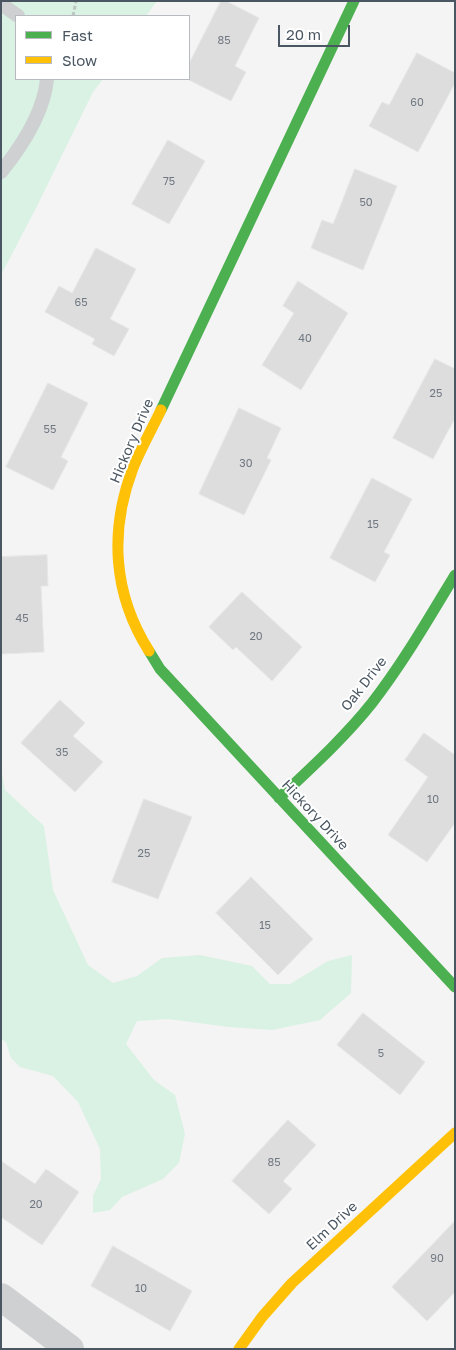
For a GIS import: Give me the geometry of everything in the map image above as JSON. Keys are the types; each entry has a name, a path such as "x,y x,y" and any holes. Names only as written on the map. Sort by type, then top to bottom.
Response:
{"street":[{"name":"Hickory Drive","path":"354,1 133,469 121,508 116,548 119,583 132,621 160,669 455,987"},
{"name":"Oak Drive","path":"279,798 322,757 372,703 420,633 455,575"},
{"name":"Elm Drive","path":"239,1349 262,1317 292,1283 455,1133"},
{"path":"1,1297 70,1349"}],"lane":[{"path":"1,4 17,15"},
{"path":"1,172 12,159 34,121 46,90 47,80"}],"path":[{"path":"73,15 76,1"}],"green space":[{"path":"1,1 157,1 147,15 15,15 15,80 102,80 93,92 1,275"},
{"path":"1,768 5,790 44,826 53,890 88,965 113,983 137,976 162,958 200,955 252,966 270,984 290,984 328,961 352,955 351,993 320,1020 272,1030 229,1027 168,1019 137,1021 126,1044 154,1080 175,1095 185,1134 179,1163 163,1179 122,1197 110,1210 93,1213 93,1196 101,1179 100,1149 78,1102 53,1076 20,1067 11,1058 6,1042 1,1039"}],"building":[{"path":"221,1 226,1 259,18 235,66 246,72 231,101 189,80 190,62"},
{"path":"417,53 455,73 455,83 418,152 369,126 382,102 389,105"},
{"path":"168,140 205,161 169,224 132,204"},
{"path":"355,169 397,186 363,270 311,248 322,220 333,224"},
{"path":"96,248 136,269 110,319 129,329 114,356 92,344 95,339 45,312 59,286 72,293"},
{"path":"298,281 348,313 301,390 262,365 294,313 283,306"},
{"path":"435,359 455,369 455,418 433,459 393,438"},
{"path":"48,383 88,403 61,457 68,461 53,490 6,467"},
{"path":"239,408 281,428 267,458 271,460 244,515 199,494"},
{"path":"372,478 412,499 384,552 390,555 375,582 330,558"},
{"path":"47,555 48,586 41,586 44,652 1,654 1,557"},
{"path":"242,592 302,647 272,681 236,647 233,650 209,627"},
{"path":"60,700 85,723 73,736 103,762 75,792 21,743"},
{"path":"424,733 455,755 455,823 427,862 388,835 428,777 405,760"},
{"path":"144,799 192,817 158,899 112,882"},
{"path":"251,877 313,939 278,975 216,913"},
{"path":"363,1013 425,1062 400,1095 337,1045"},
{"path":"288,1120 316,1145 283,1181 292,1189 269,1214 232,1181"},
{"path":"1,1161 35,1184 46,1169 79,1192 42,1245 1,1217"},
{"path":"455,1221 455,1292 427,1321 392,1287"},
{"path":"113,1246 192,1291 170,1331 91,1286"}],"traffic: fast":[{"path":"161,410 354,1"},
{"path":"279,798 362,716 405,656 455,575"},
{"path":"149,651 160,669 455,987"}],"traffic: slow":[{"path":"149,651 128,607 118,562 118,539 120,515 125,492 133,468 161,410"},
{"path":"239,1349 262,1317 292,1283 455,1133"}]}
